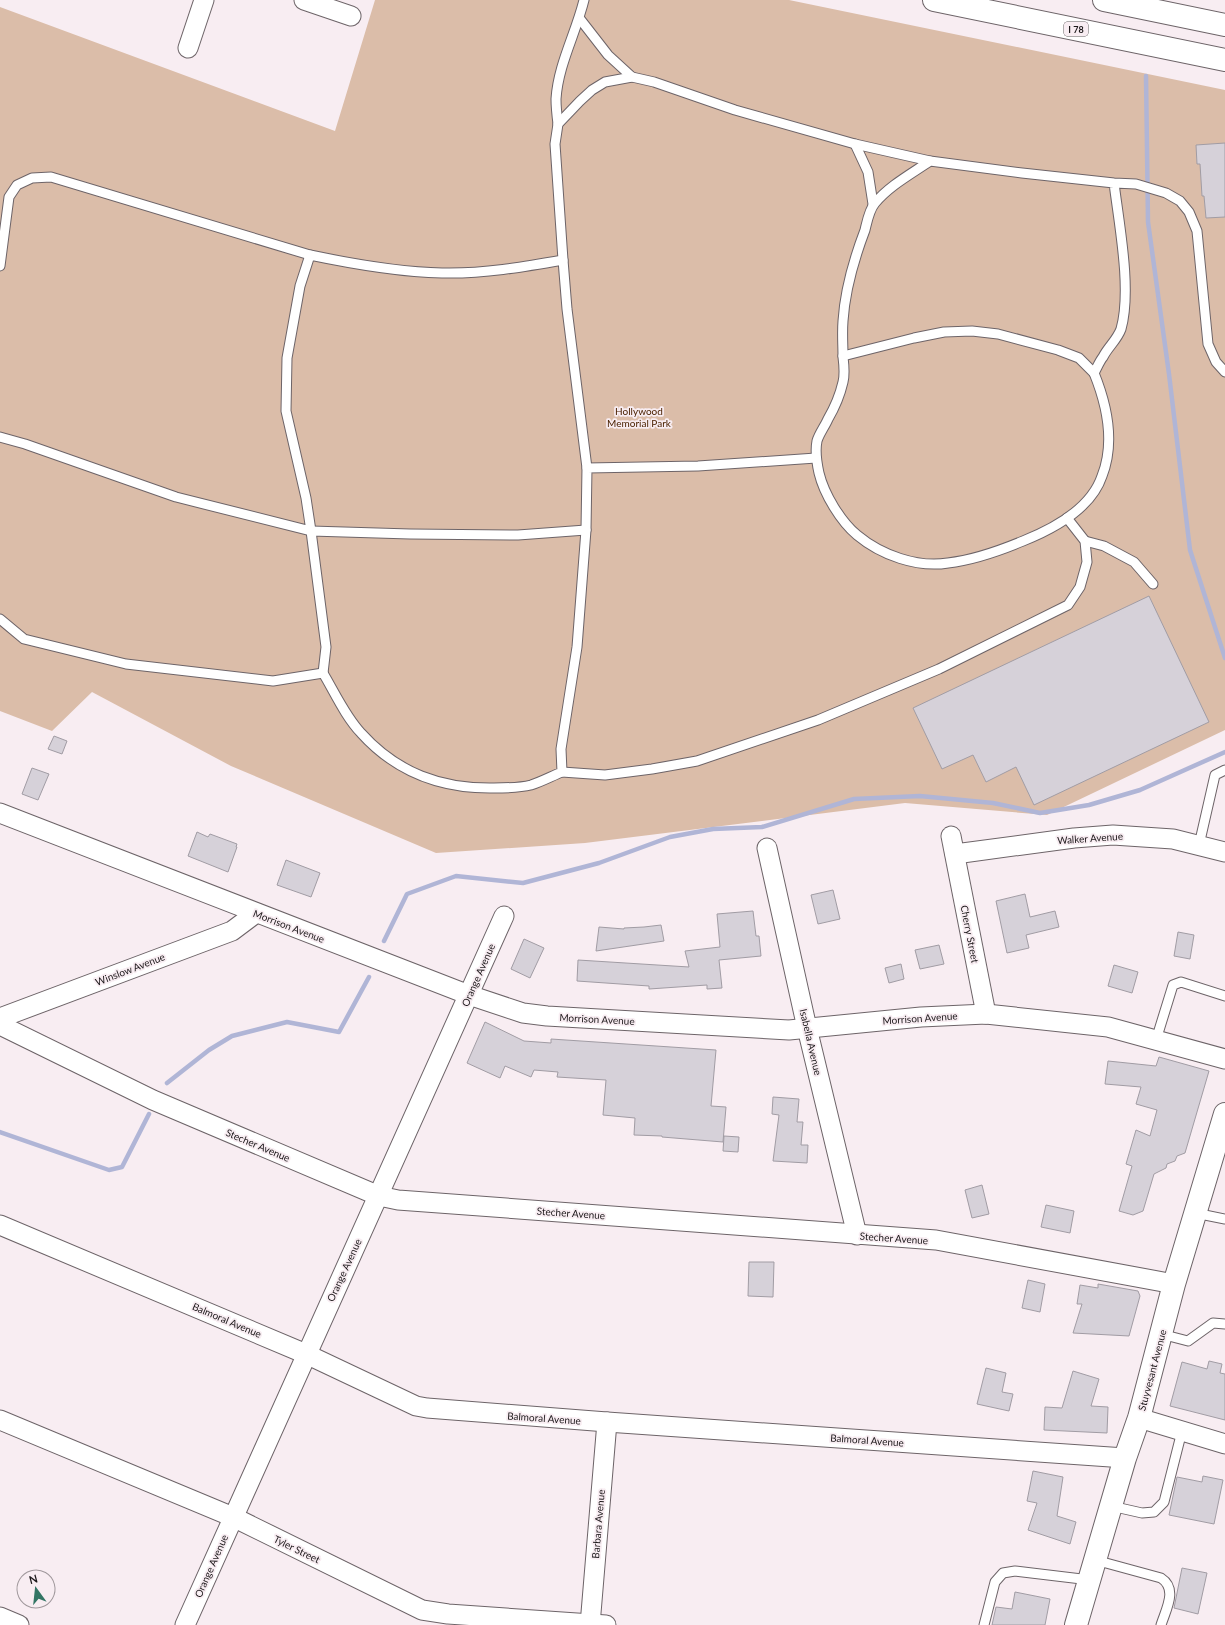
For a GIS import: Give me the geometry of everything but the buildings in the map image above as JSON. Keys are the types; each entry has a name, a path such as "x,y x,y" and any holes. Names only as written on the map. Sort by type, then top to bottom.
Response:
{"main road":[{"name":"I 78","path":"934,0 1221,60"},
{"path":"1104,0 1221,24"},
{"name":"Stuyvesant Avenue","path":"1076,1625 1125,1458 1139,1418 1174,1284 1225,1116"}],"street":[{"path":"188,48 204,0"},
{"path":"304,0 351,16"},
{"name":"Morrison Avenue","path":"0,813 469,995 523,1013 547,1016 789,1030 921,1017 986,1014 1108,1027 1225,1059"},
{"name":"Walker Avenue","path":"955,854 1074,838 1113,835 1173,839 1225,852"},
{"name":"Cherry Street","path":"951,836 986,1014"},
{"name":"Isabella Avenue","path":"768,848 807,1028 857,1235"},
{"name":"Winslow Avenue","path":"0,1018 232,931 256,913"},
{"name":"Orange Avenue","path":"185,1625 504,916"},
{"name":"Stecher Avenue","path":"0,1026 153,1100 379,1196 406,1200 936,1240 1174,1284"},
{"name":"Balmoral Avenue","path":"0,1225 306,1354 416,1406 607,1422 1125,1458"},
{"path":"1139,1418 1225,1444"},
{"name":"Tyler Street","path":"0,1420 233,1517 422,1610 448,1614 595,1624"},
{"name":"Barbara Avenue","path":"595,1624 607,1422"},
{"path":"0,1618 19,1625"}],"lane":[{"path":"562,772 561,749 577,647 586,530 587,468 567,309 555,144 558,124 556,99 562,67 580,20 584,0"},
{"path":"580,20 608,55 632,76 735,110 855,144 930,161 1114,183 1136,184 1166,193 1180,202 1189,212 1196,231 1208,344 1214,358 1225,372"},
{"path":"558,124 569,111 592,90 605,82 632,76"},
{"path":"855,144 868,172 874,204"},
{"path":"843,356 937,333 972,331 998,334 1058,350 1079,358 1094,373 1102,392 1108,427 1107,456 1102,478 1088,502 1067,518 1040,534 979,556 947,563 922,564 898,557 873,546 856,534 839,515 828,497 816,458 817,441 835,407 844,379 843,356 842,322 853,263 874,204 899,182 930,161"},
{"path":"0,266 9,197 17,185 22,182 32,178 51,177 310,255 371,267 442,273 496,271 564,260"},
{"path":"1094,373 1103,356 1114,343 1120,329 1124,310 1124,283 1114,183"},
{"path":"310,255 300,286 286,358 286,411 306,498 311,531 326,647 323,673 346,712 360,732 393,762 412,773 430,780 449,785 486,788 530,785 562,772 605,775 652,769 697,760 818,720 939,669 1068,604 1080,587 1088,562 1085,541 1067,518"},
{"path":"0,436 176,497 311,531 518,535 586,530"},
{"path":"587,468 698,466 816,458"},
{"path":"1085,541 1104,546 1134,562 1153,584"},
{"path":"0,619 24,639 126,664 273,681 323,673"},
{"path":"1198,845 1215,775 1225,770"},
{"path":"1156,1040 1173,985 1181,982 1225,996"},
{"path":"1195,1213 1225,1219"},
{"path":"1161,1334 1188,1341 1213,1323 1225,1324"},
{"path":"1111,1506 1142,1513 1154,1512 1164,1502 1182,1431"},
{"path":"984,1625 995,1582 1003,1574 1015,1571 1092,1570 1161,1578 1168,1582 1171,1592 1161,1625"}],"green space":[{"name":"Hollywood Memorial Park","path":"375,0 789,0 1225,90 1225,730 1047,815 905,803 585,843 436,853 231,766 92,692 52,731 0,711 0,7 335,131"}],"waterway":[{"path":"1146,76 1148,222 1169,374 1190,550 1225,658"},
{"path":"384,941 407,894 456,876 523,883 599,863 670,837 713,829 762,827 854,799 920,796 993,803 1040,813 1089,805 1140,790 1225,752"},
{"path":"167,1083 209,1050 232,1036 287,1022 339,1032 369,977"},
{"path":"0,1132 109,1170 122,1167 149,1114"}]}
